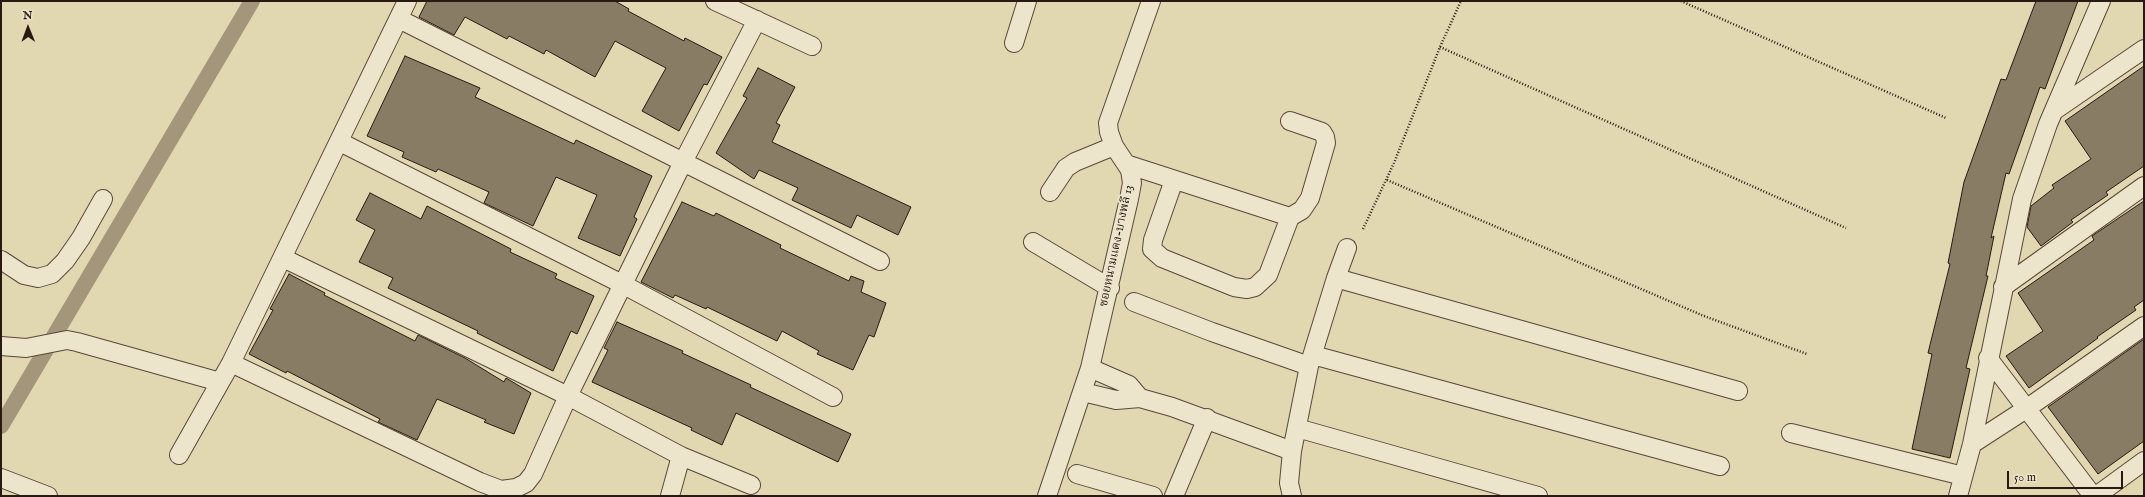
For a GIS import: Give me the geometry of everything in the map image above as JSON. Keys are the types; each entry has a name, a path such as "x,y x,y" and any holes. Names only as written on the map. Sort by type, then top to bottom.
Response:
{"street":[{"path":"179,455 231,363 340,142 407,1"},
{"path":"715,1 812,46"},
{"path":"1014,43 1027,1"},
{"name":"ซอยหนามแดง-บางพลี 13","path":"1047,496 1083,392 1110,288 1132,183 1130,170 1114,146 1109,132 1108,123 1151,1"},
{"path":"1958,496 1972,444 1988,358 2022,199 2055,110 2102,1"},
{"path":"399,19 880,261"},
{"path":"231,363 480,482 501,490 516,488 526,483 533,474 568,396 624,286 683,162 757,20"},
{"path":"2055,110 2144,49"},
{"path":"1174,180 1153,240 1152,249 1162,258 1234,287 1247,289 1255,287 1268,275 1290,217 1302,210 1310,198 1326,143 1322,132 1290,121"},
{"path":"340,142 624,286 833,397"},
{"path":"1050,192 1066,168 1075,162 1114,146"},
{"path":"1126,164 1290,217"},
{"path":"2003,287 2144,186"},
{"path":"1,260 24,275 38,278 52,274 65,261 81,238 103,199"},
{"path":"1033,242 1110,288"},
{"path":"1292,496 1289,482 1292,450 1311,360 1336,278 1347,248"},
{"path":"282,258 568,396 681,456 751,484"},
{"path":"1336,278 1738,391"},
{"path":"1134,302 1212,332 1311,360 1720,466"},
{"path":"1972,444 2026,409 2144,326"},
{"path":"1,346 26,348 67,340 90,345 220,382"},
{"path":"1988,358 2093,496"},
{"path":"1090,368 1129,385 1140,398"},
{"path":"1083,392 1116,400 1140,398 1207,418 1292,450"},
{"path":"1174,496 1207,418"},
{"path":"1297,428 1538,496"},
{"path":"1791,433 1963,476"},
{"path":"670,496 681,456"},
{"path":"2096,496 2144,461"},
{"path":"1077,474 1153,496"},
{"path":"1,478 48,496"}],"path":[{"path":"1363,229 1387,180 1440,47 1461,1"},
{"path":"1681,1 1946,118"},
{"path":"1440,47 1846,228"},
{"path":"1387,180 1704,316 1807,354"}],"building":[{"path":"427,1 615,1 629,9 628,11 684,41 685,38 722,57 707,85 704,84 679,131 642,111 666,68 615,41 595,77 546,50 544,54 509,36 507,39 465,17 454,35 419,17"},
{"path":"2036,1 2078,1 2045,89 2040,87 2009,174 2006,173 1991,238 1994,236 1986,276 1988,276 1966,368 1970,369 1950,458 1912,449 1932,354 1928,353 1950,264 1948,263 1964,182 2001,79 2006,80"},
{"path":"405,56 480,88 475,97 574,144 576,140 652,176 634,217 637,219 620,256 578,238 597,195 556,177 533,226 484,203 489,192 438,169 436,172 402,157 404,152 367,136"},
{"path":"2144,66 2144,166 2106,192 2108,195 2071,220 2073,222 2041,246 2027,227 2031,206 2054,188 2052,185 2091,159 2065,121"},
{"path":"758,68 795,87 776,123 780,125 772,142 911,207 898,235 857,215 851,228 792,200 798,188 759,170 754,179 716,153 747,98 743,96"},
{"path":"370,193 421,219 427,206 511,249 510,252 557,274 555,278 594,296 577,334 571,331 553,371 477,333 478,331 388,288 393,278 359,262 375,230 356,220"},
{"path":"2144,201 2144,300 2134,307 2136,310 2029,388 2006,356 2043,331 2018,293 2094,240 2092,236"},
{"path":"682,202 714,216 716,213 781,245 780,248 849,281 851,276 864,281 861,292 886,303 874,337 869,335 853,370 817,354 819,351 782,331 777,341 707,307 706,309 675,295 673,298 641,282"},
{"path":"289,274 325,293 324,295 415,341 418,335 465,358 504,382 506,378 531,393 514,434 484,422 486,420 437,399 417,440 378,422 380,419 287,371 286,373 249,354 273,310 270,309"},
{"path":"617,322 683,351 682,353 751,385 750,387 851,434 838,462 736,413 722,445 691,430 692,428 592,382 608,350 604,348"},
{"path":"2144,339 2144,441 2098,474 2048,407"}],"waterway":[{"path":"1,426 252,1"}]}
